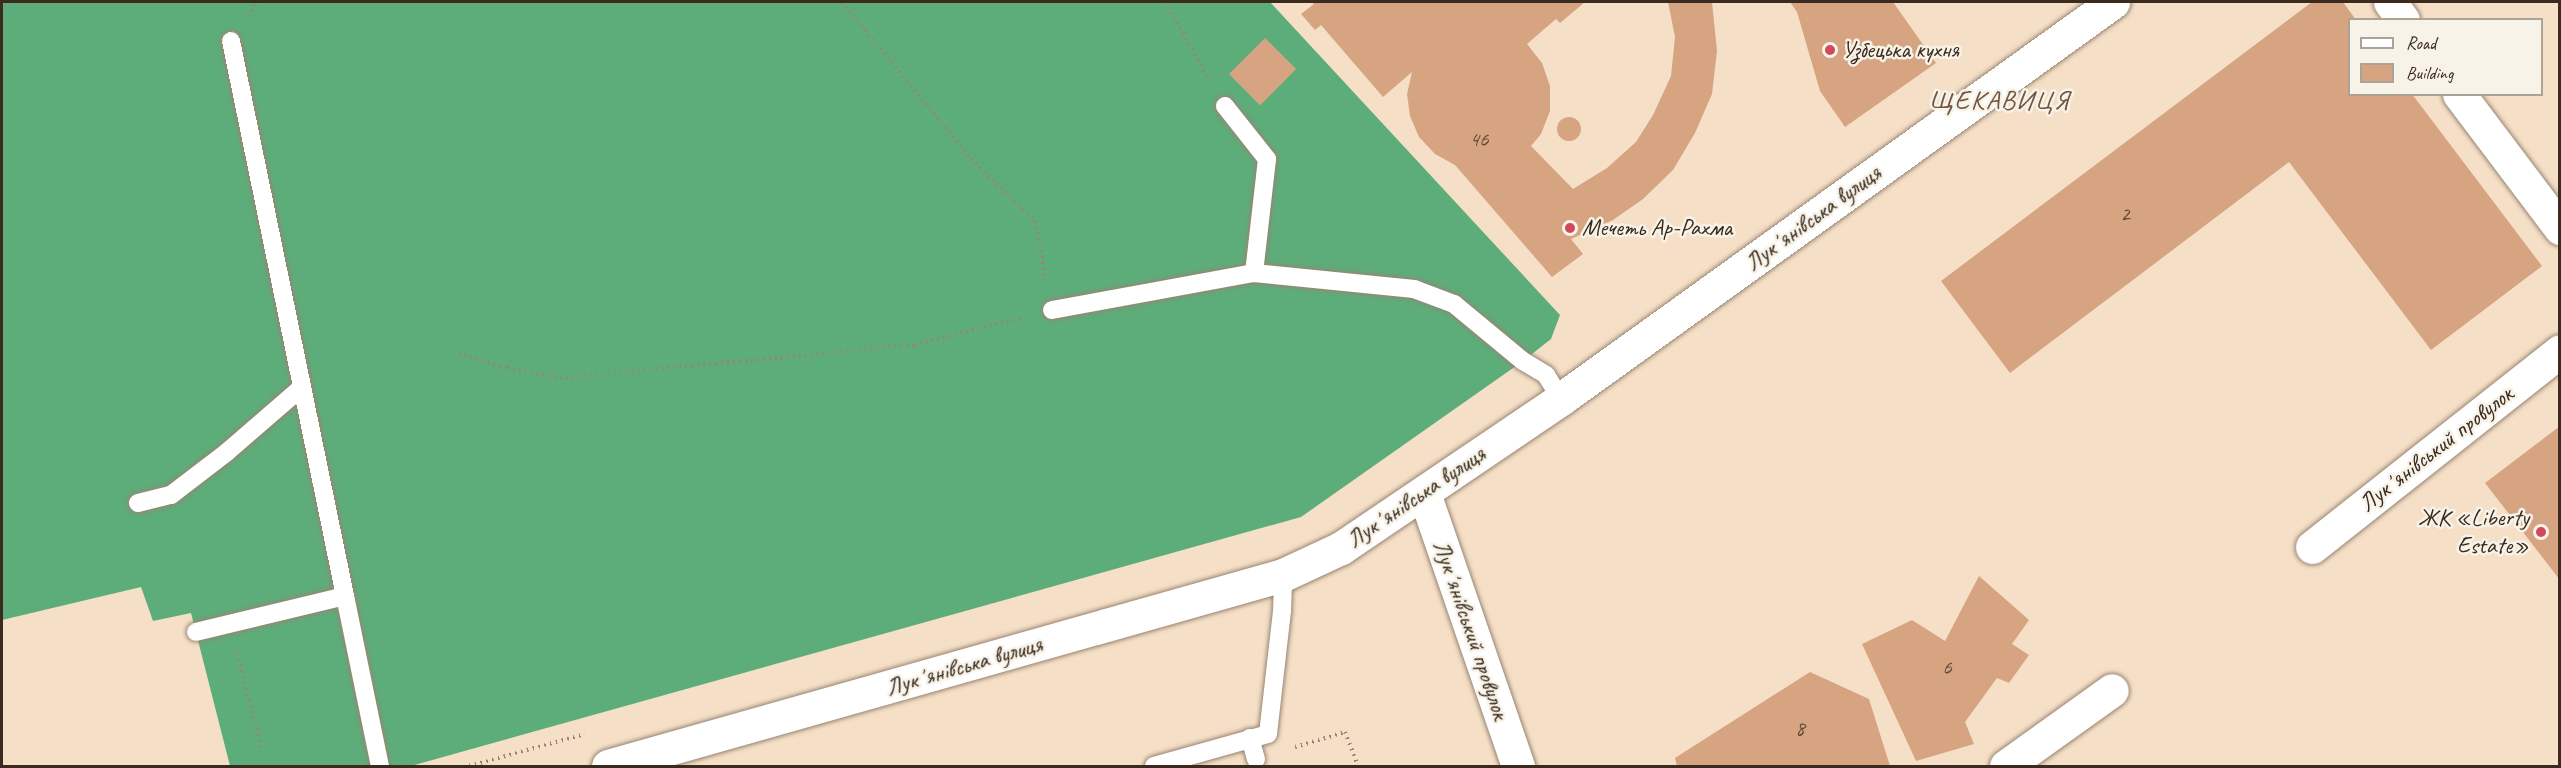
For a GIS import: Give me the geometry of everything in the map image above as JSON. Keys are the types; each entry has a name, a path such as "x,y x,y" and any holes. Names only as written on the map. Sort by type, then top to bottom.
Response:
{"street":[{"name":"Лукʼянівська вулиця","path":"608,766 1283,575 1341,548 1561,399 2113,2"},
{"path":"2390,2 2402,18"},
{"path":"2460,96 2559,228"},
{"name":"Лукʼянівський провулок","path":"2312,547 2559,351"},
{"name":"Лукʼянівський провулок","path":"1424,493 1518,766"},
{"path":"2006,766 2112,690"}],"lane":[{"path":"231,41 380,766"},
{"path":"1225,106 1267,159 1254,273"},
{"path":"1052,310 1254,273 1414,289 1454,304 1523,361 1546,375 1561,399"},
{"path":"138,502 171,495 227,453 302,387"},
{"path":"1154,766 1268,734 1282,611 1283,575"},
{"path":"196,632 345,596"},
{"path":"1250,738 1256,759"}],"path":[{"path":"459,354 507,368 560,378 914,345 1052,310 1035,221 971,159 842,2"},
{"path":"1165,2 1225,106"},
{"path":"230,623 262,750"},
{"path":"469,766 595,731"},
{"path":"1256,759 1345,732 1358,766"}],"green space":[{"path":"2,2 1270,2 1560,315 1551,339 1523,361 1301,517 411,766 230,766 191,613 153,621 141,587 2,620"}],"building":[{"path":"1311,2 1585,2 1560,23 1556,19 1527,44 1542,63 1550,86 1550,111 1541,134 1531,146 1573,189 1607,168 1636,142 1653,115 1671,76 1675,37 1668,2 1712,2 1717,51 1712,94 1695,133 1673,170 1643,199 1613,220 1571,239 1583,254 1552,277 1455,165 1435,154 1419,137 1410,116 1407,94 1412,72 1383,97 1321,25 1315,30 1301,14 1314,4"},
{"path":"1790,2 1893,2 1936,63 1845,127 1820,91 1797,12"},
{"path":"2312,2 2343,2 2355,18 2348,18 2348,96 2414,96 2542,266 2431,350 2289,162 2010,373 1941,281"},
{"path":"1265,38 1296,69 1260,105 1229,74"},
{"path":"1569,117 1578,120 1581,129 1578,138 1569,141 1560,138 1557,129 1560,120"},
{"name":"ЖК «Liberty Estate»","path":"2560,426 2560,580 2485,483"},
{"path":"1979,576 2029,620 2012,644 2029,655 2009,683 1997,678 1965,722 1974,744 1916,761 1862,644 1912,620 1945,641"},
{"path":"1810,672 1869,699 1890,766 1677,766 1675,758"}],"place":[{"name":"Узбецька кухня","path":"1830,50"},
{"name":"Мечеть Ар-Рахма","path":"1570,228"},
{"name":"ЖК «Liberty Estate»","path":"2541,532"}],"district":[{"name":"ЩЕКАВИЦЯ","path":"2000,101"}]}
